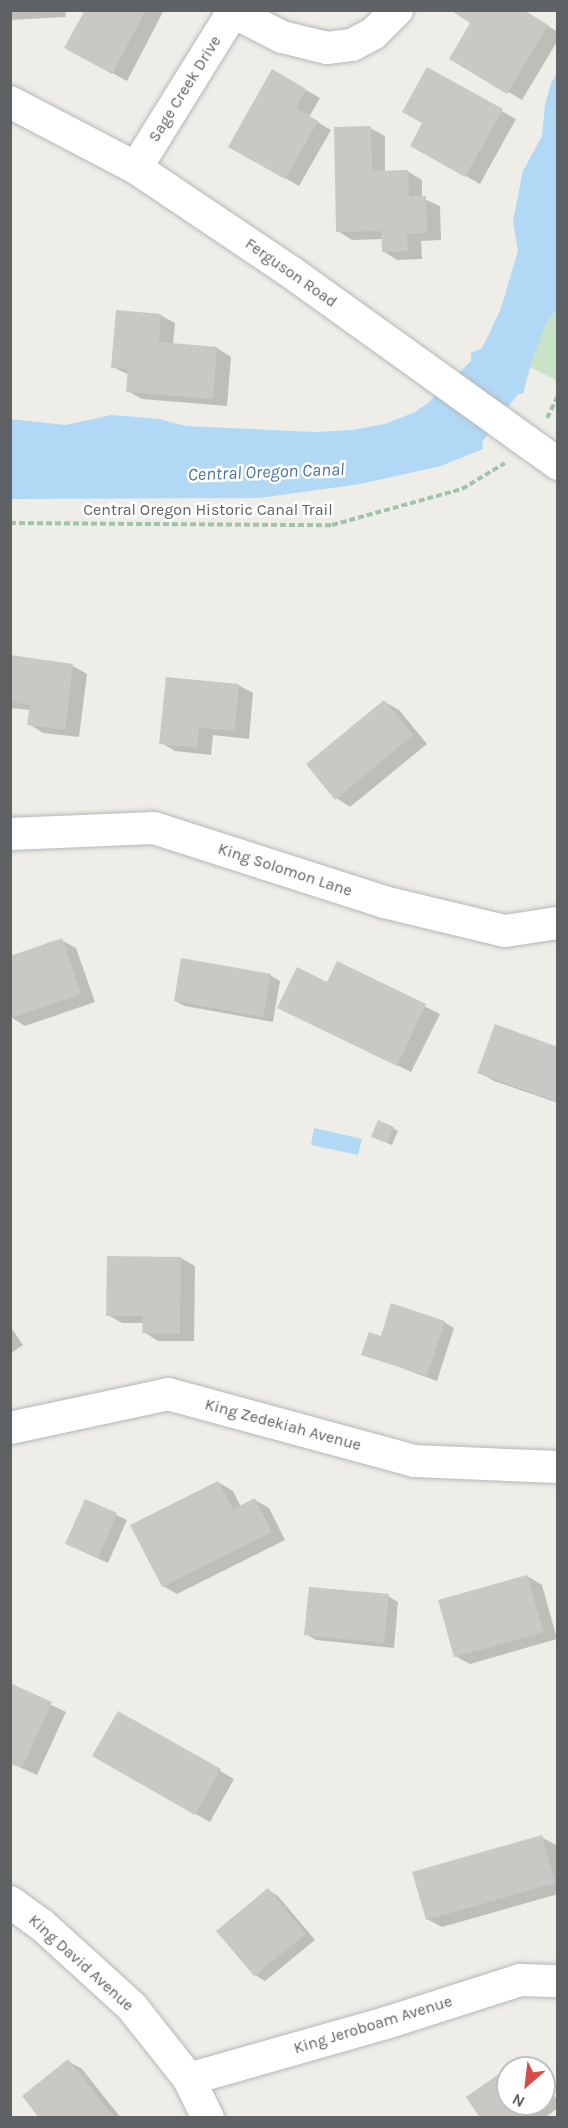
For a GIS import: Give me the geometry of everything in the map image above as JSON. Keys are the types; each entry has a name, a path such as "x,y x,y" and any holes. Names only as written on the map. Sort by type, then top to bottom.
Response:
{"street":[{"name":"Sage Creek Drive","path":"136,168 231,12 282,37 327,48 352,45 373,34 397,10"},
{"name":"Ferguson Road","path":"10,102 136,168 291,272 546,455"},
{"name":"King Solomon Lane","path":"10,834 154,828 384,902 505,931 558,923"},
{"name":"King Zedekiah Avenue","path":"10,1428 168,1394 414,1461 558,1467"},
{"name":"King David Avenue","path":"10,1902 42,1925 132,2007 189,2079 208,2118"},
{"name":"King Jeroboam Avenue","path":"189,2079 386,2023 520,1980 558,1981"}],"path":[{"name":"Central Oregon Historic Canal Trail","path":"10,523 332,525 462,489 546,455"}],"green space":[{"path":"557,209 557,381 509,356"}],"water":[{"name":"Central Oregon Canal","path":"557,73 557,309 546,323 532,360 523,394 518,394 482,442 483,449 441,466 360,484 260,498 11,499 10,419 65,425 112,415 159,419 186,426 315,432 352,430 385,424 415,412 428,403 471,361 471,353 482,348 500,311 518,251 513,221 523,171 542,136 545,105 551,83"},
{"path":"314,1128 362,1139 358,1155 311,1145"}],"building":[{"path":"85,10 146,10 112,74 64,48"},
{"path":"450,10 524,10 548,25 507,94 449,59 470,23"},
{"path":"427,67 503,109 465,177 410,146 422,123 402,112"},
{"path":"272,69 306,89 296,108 318,121 285,179 228,147"},
{"path":"371,126 372,171 408,170 409,196 426,196 427,233 407,234 408,251 382,252 381,231 336,232 334,127"},
{"path":"116,310 161,314 159,342 217,347 213,399 126,392 128,369 111,368"},
{"path":"10,655 73,664 65,730 27,725 30,705 10,702"},
{"path":"166,677 239,684 235,731 199,728 197,748 159,744"},
{"path":"384,700 413,735 335,800 306,764"},
{"path":"62,938 81,994 10,1018 10,956"},
{"path":"181,958 271,974 263,1017 174,1001"},
{"path":"337,961 426,1004 397,1066 277,1008 297,967 327,982"},
{"path":"495,1024 558,1047 558,1102 477,1073"},
{"path":"378,1120 394,1127 387,1143 371,1137"},
{"path":"107,1256 181,1257 180,1334 142,1333 143,1316 106,1316"},
{"path":"391,1303 445,1321 427,1376 361,1355 369,1332 381,1336"},
{"path":"218,1481 233,1509 255,1498 272,1532 162,1587 130,1525"},
{"path":"85,1499 117,1513 98,1558 65,1544"},
{"path":"527,1575 544,1632 454,1657 438,1600"},
{"path":"309,1587 389,1594 384,1643 304,1635"},
{"path":"10,1683 52,1702 22,1768 10,1763"},
{"path":"118,1711 221,1769 195,1815 92,1756"},
{"path":"542,1835 555,1883 426,1920 412,1872"},
{"path":"268,1888 306,1934 254,1976 216,1931"},
{"path":"68,2059 115,2118 39,2118 22,2096"},
{"path":"496,2076 496,2116 529,2116 526,2118 480,2118 466,2097"}]}
